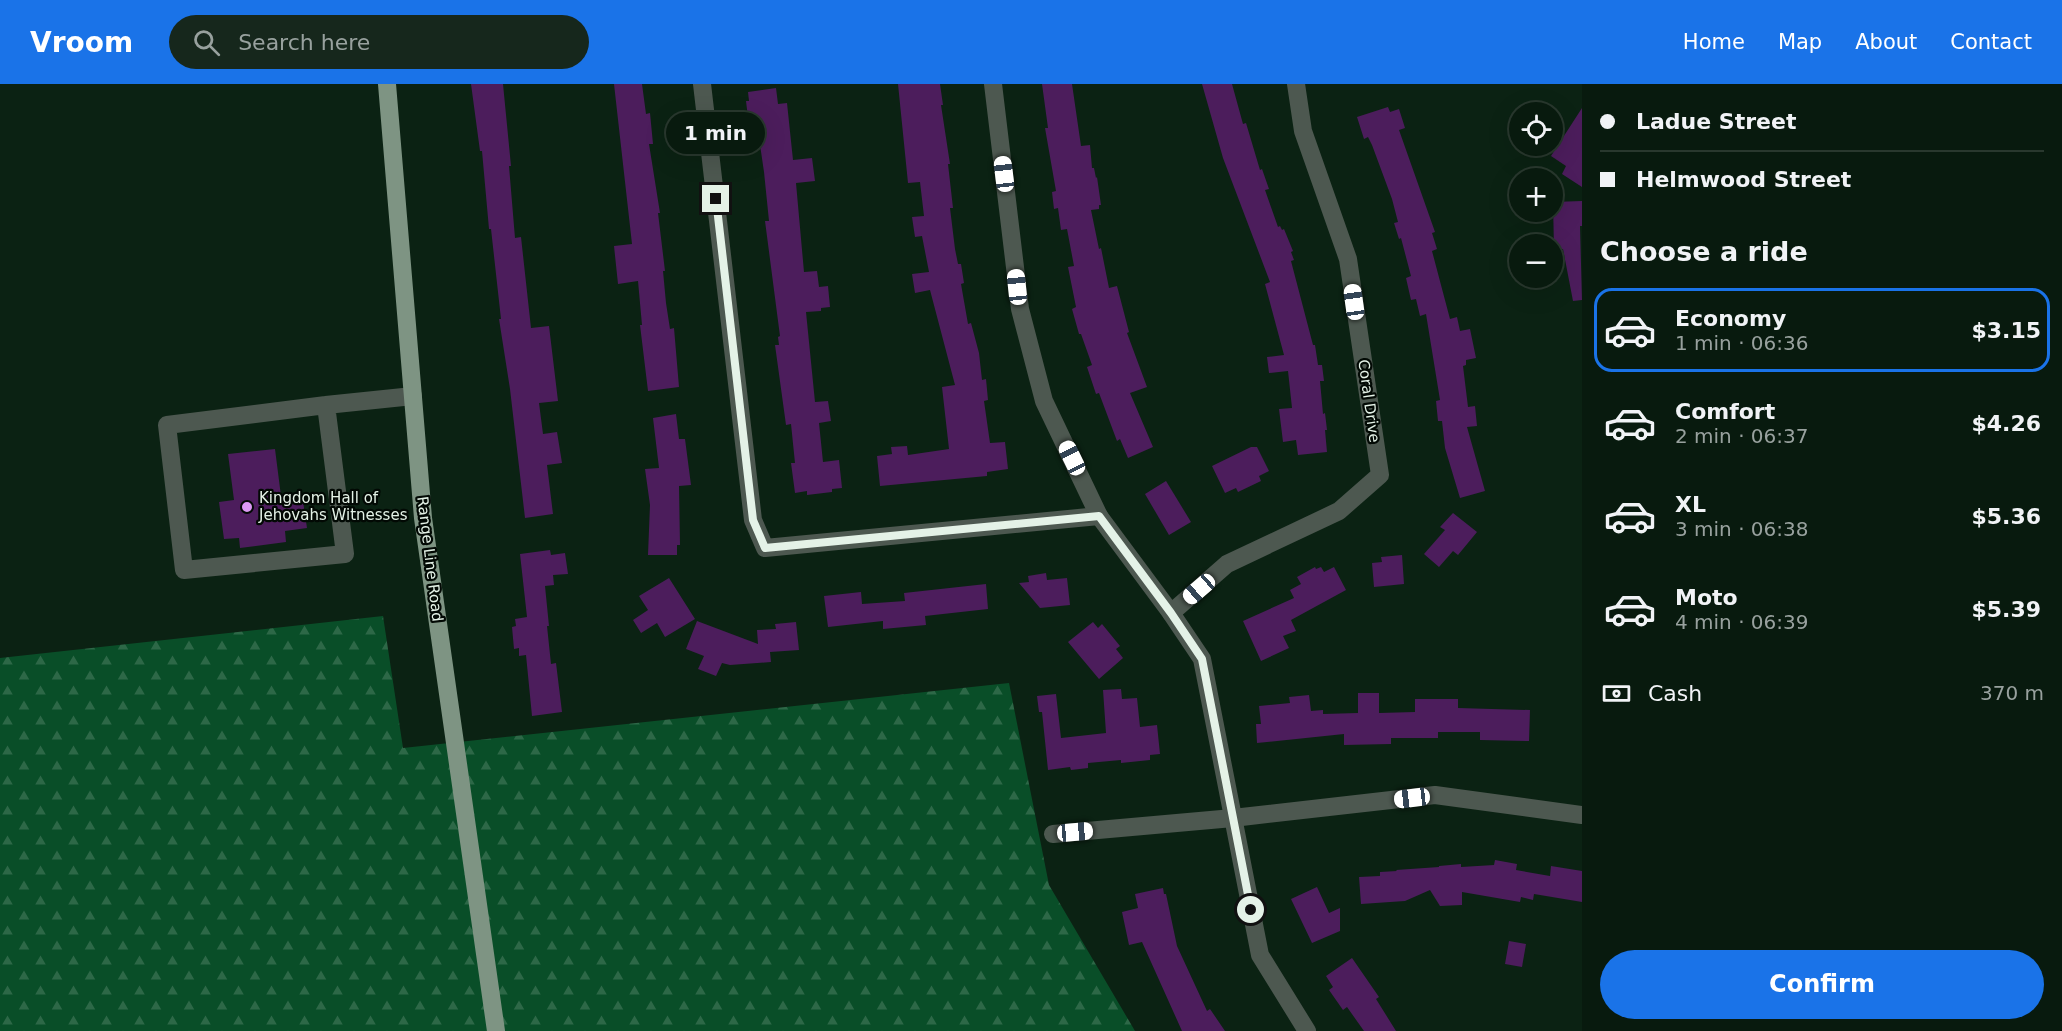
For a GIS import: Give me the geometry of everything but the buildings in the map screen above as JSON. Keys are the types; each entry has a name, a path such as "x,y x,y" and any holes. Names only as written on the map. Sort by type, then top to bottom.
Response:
{"main road":[{"name":"Range Line Road","path":"387,84 423,518 496,1031"}],"street":[{"path":"702,84 753,520 765,548 1099,516"},
{"path":"993,84 1020,309 1044,401 1099,516 1202,659 1260,955 1307,1031"},
{"name":"Coral Drive","path":"1171,613 1227,564 1339,511 1380,475 1348,259 1303,131 1296,84"},
{"path":"326,405 345,554 184,570 167,425 326,405 413,396"},
{"path":"1053,834 1233,818 1435,795 1582,815"}],"green space":[{"path":"383,616 403,748 1009,683 1049,885 1135,1031 0,1031 0,658"}],"place":[{"name":"Kingdom Hall of Jehovahs Witnesses","path":"247,507"}],"route":[{"path":"716,199 753,520 765,548 1099,516 1202,659 1251,910"}]}
